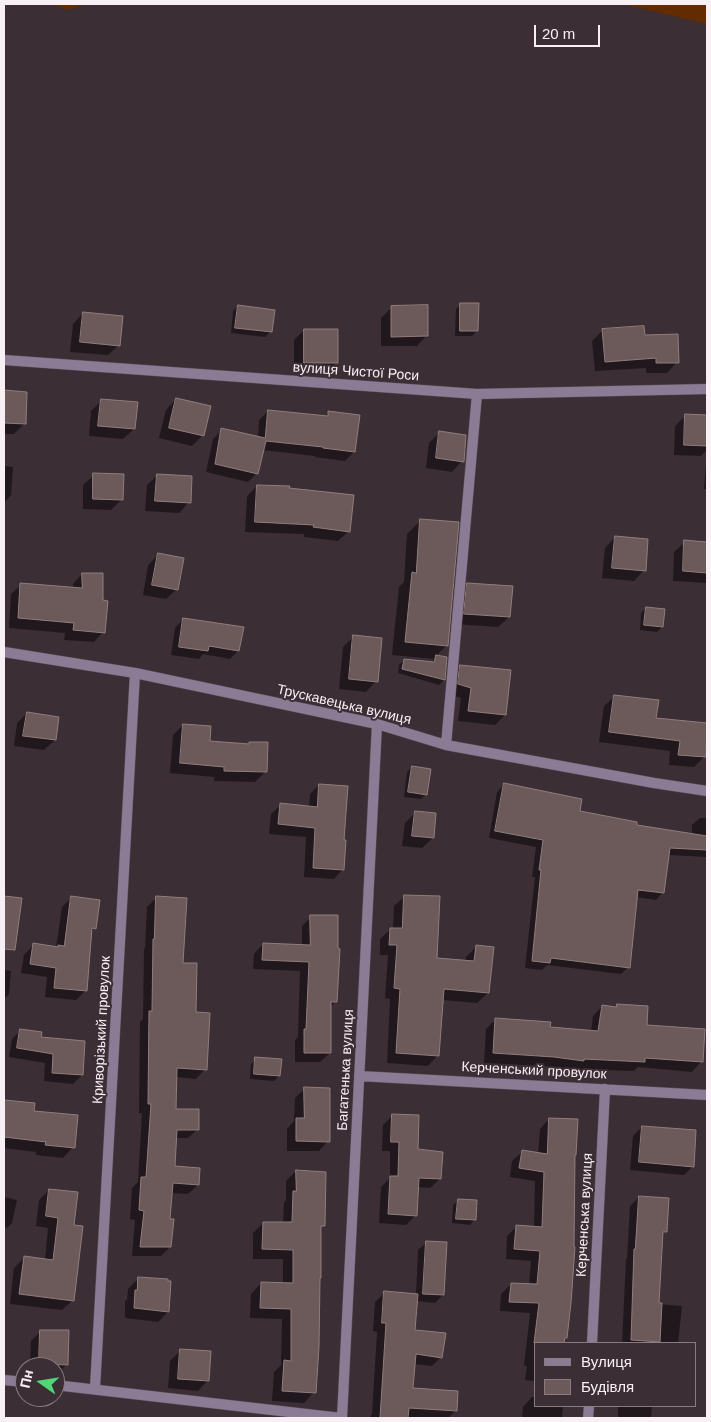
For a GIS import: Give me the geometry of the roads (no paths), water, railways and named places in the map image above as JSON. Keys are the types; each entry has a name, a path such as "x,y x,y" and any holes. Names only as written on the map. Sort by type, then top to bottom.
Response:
{"street":[{"name":"вулиця Чистої Роси","path":"4,360 477,394 707,389"},
{"path":"446,745 477,394"},
{"name":"Трускавецька вулиця","path":"4,652 135,673 377,724 446,745 707,791"},
{"name":"Криворізький провулок","path":"95,1388 135,673"},
{"name":"Багатенька вулиця","path":"342,1418 377,724"},
{"name":"Керченський провулок","path":"359,1076 707,1095"},
{"name":"Керченська вулиця","path":"592,1342 605,1089"},
{"path":"65,1385 342,1418"}]}
